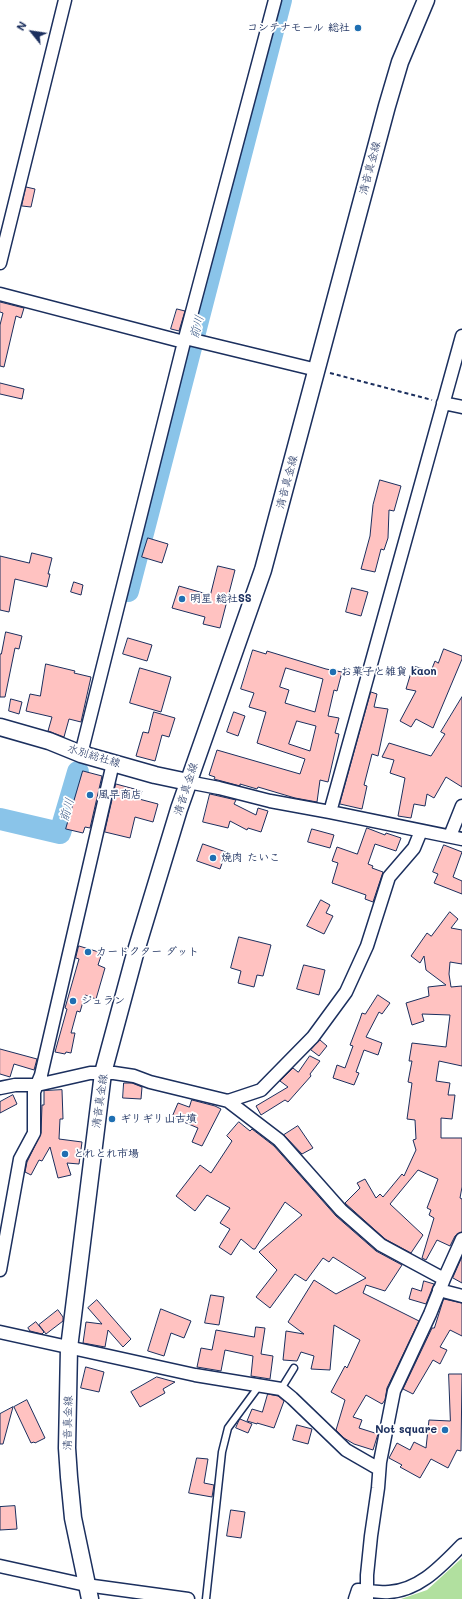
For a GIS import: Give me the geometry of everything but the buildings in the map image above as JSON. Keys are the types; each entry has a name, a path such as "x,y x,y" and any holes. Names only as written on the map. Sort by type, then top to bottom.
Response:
{"main road":[{"name":"清音真金線","path":"88,1592 73,1518 69,1477 67,1448 69,1348 103,1073 135,954 188,782 263,570 387,106 400,62 426,0"},
{"name":"水別総社線","path":"0,727 49,741 80,754 155,775 188,782"}],"street":[{"path":"0,263 65,0"},
{"path":"80,754 275,0"},
{"path":"0,294 317,370"},
{"path":"330,812 387,611 462,336"},
{"path":"443,402 462,407"},
{"path":"0,1270 20,1160 34,1133 34,1096 41,1075 113,762"},
{"path":"188,782 219,788 270,802 330,812 456,837 462,806"},
{"path":"228,1101 261,1090 313,1036 346,992 367,946 389,877 414,848 421,831"},
{"path":"0,1088 15,1085 37,1085 90,1073 103,1073 134,1076 150,1082 228,1101 279,1140 341,1210 381,1245 462,1296"},
{"path":"367,1595 367,1575 379,1469 394,1391 430,1314 441,1284 462,1239"},
{"path":"0,1332 195,1375 280,1389 292,1398 346,1450 379,1469"},
{"path":"355,1599 358,1590 367,1595 388,1592 406,1589 426,1579 462,1545"},
{"path":"0,1566 88,1592 188,1599"}],"lane":[{"path":"280,1389 294,1368"},
{"path":"206,1599 222,1452 228,1428 259,1386"}],"path":[{"path":"317,370 443,402"}],"green space":[{"path":"462,1558 462,1599 401,1599 427,1590"}],"waterway":[{"name":"前川","path":"128,591 281,0"},
{"name":"前川","path":"0,819 60,833 78,772"}],"place":[{"name":"コンテナモール 総社","path":"358,28"},
{"name":"明星 総社SS","path":"182,599"},
{"name":"お菓子と雑貨 kaon","path":"333,672"},
{"name":"風早商店","path":"90,795"},
{"name":"焼肉 たいこ","path":"213,858"},
{"name":"カードクター ダット","path":"88,952"},
{"name":"ジュラン","path":"73,1001"},
{"name":"ギリギリ山古墳","path":"112,1119"},
{"name":"とれとれ市場","path":"65,1154"},
{"name":"Not square","path":"445,1430"}]}
